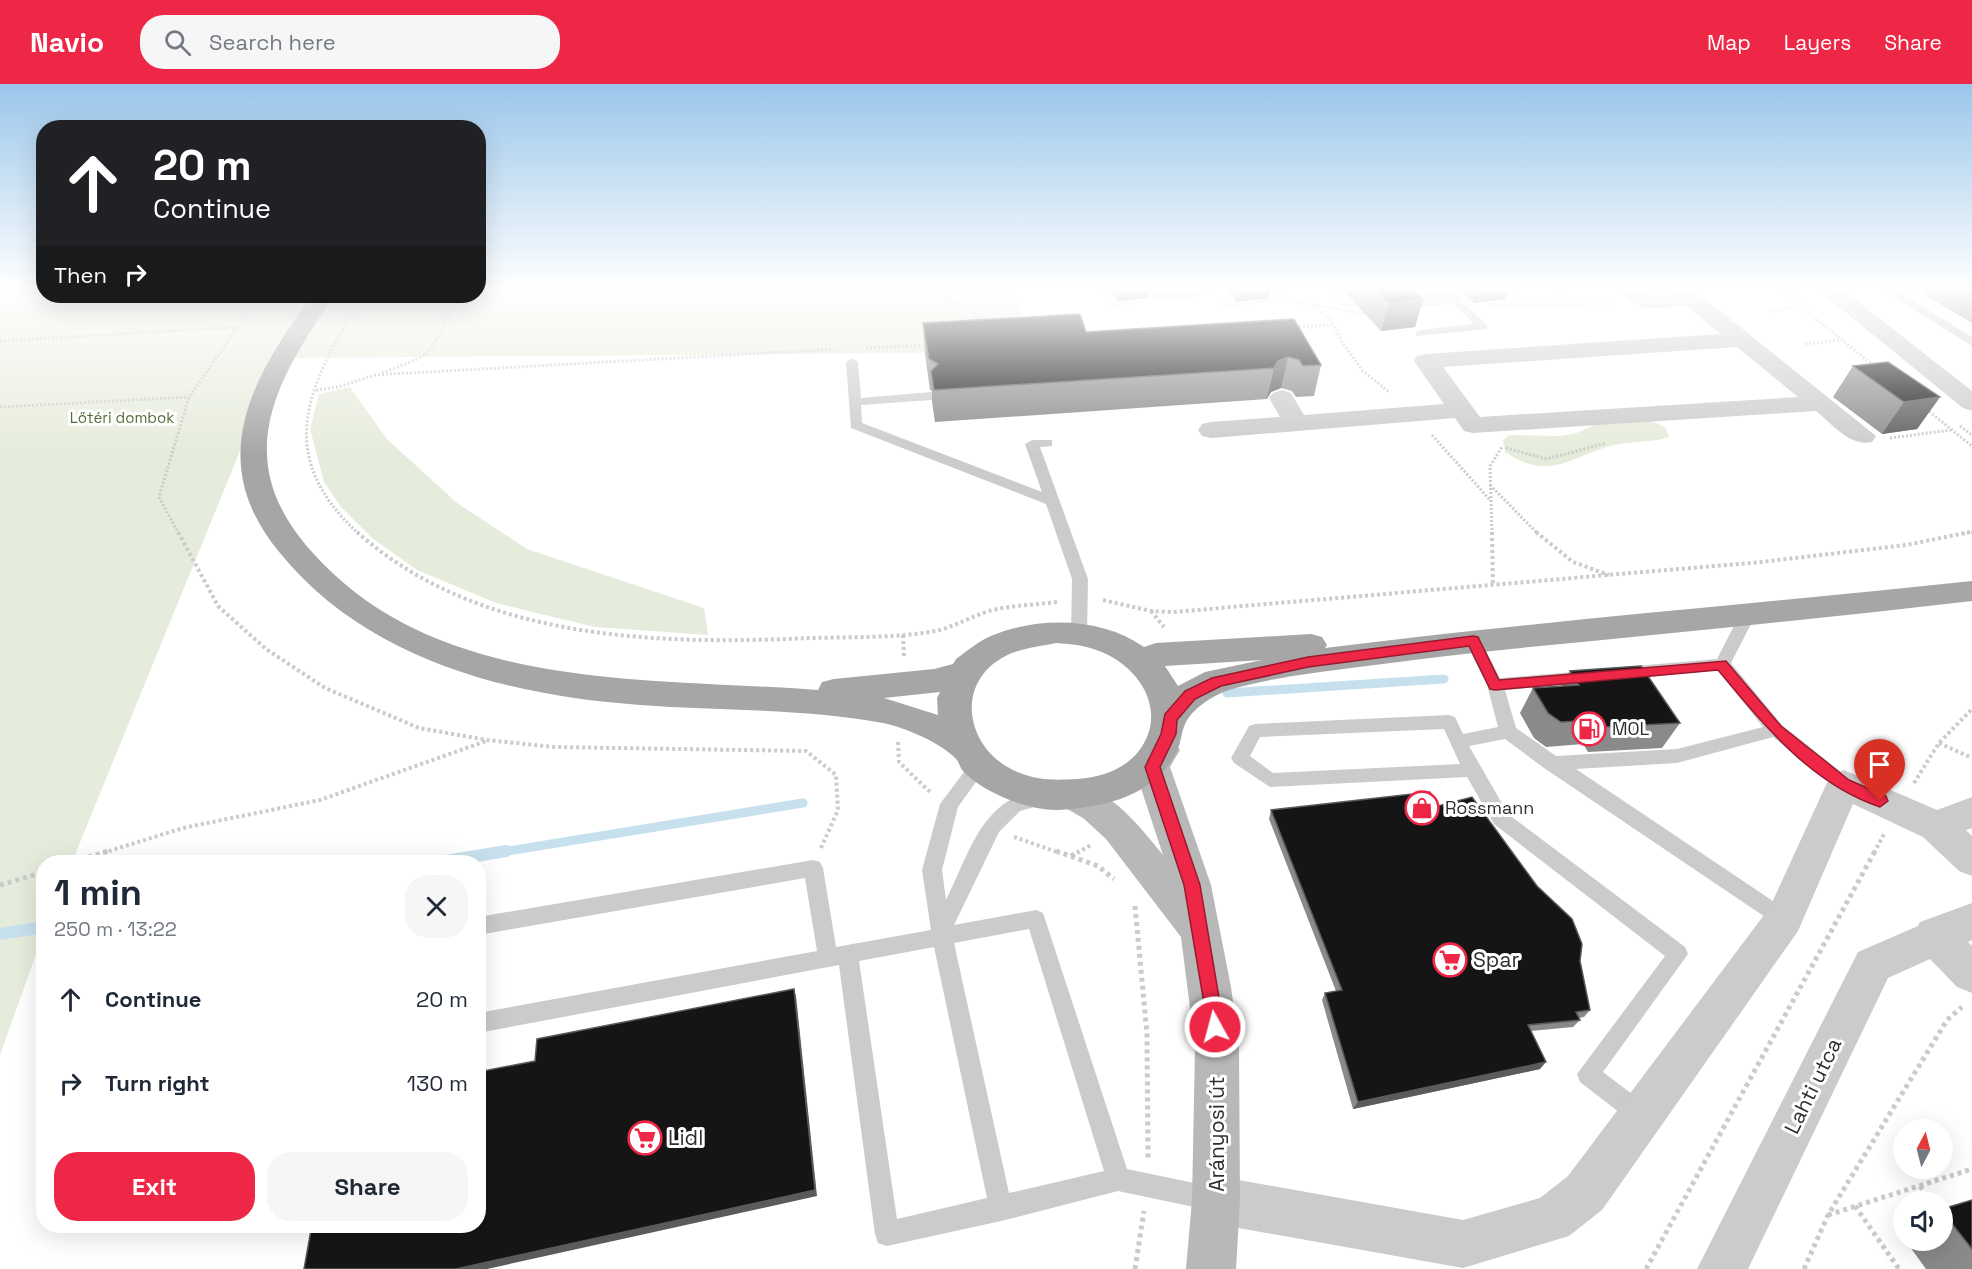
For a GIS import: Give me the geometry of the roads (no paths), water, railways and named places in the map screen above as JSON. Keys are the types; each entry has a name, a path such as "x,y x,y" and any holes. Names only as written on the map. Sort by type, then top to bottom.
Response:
{"main road":[{"path":"288,344 262,393 252,440 260,495 268,514 310,573 353,607 381,624 460,659 494,669 620,691 752,697 830,705 900,716 933,727 1000,780 1025,790 1064,796 1096,807 1119,828 1198,928"},
{"path":"1064,796 1097,792 1136,776 1190,695 1217,681 1308,662 1473,641 1747,616 1972,591"},
{"path":"971,756 954,728 952,709 955,691 963,674 976,660 1012,639 1034,634 1079,634 1112,644 1140,660 1162,687 1166,734"},
{"path":"1140,660 1156,655 1254,647 1473,641"},
{"path":"752,697 878,688 934,681 963,674"},
{"name":"Arányosi út","path":"1166,734 1152,767 1192,885 1210,987 1217,1047 1216,1200 1211,1269"}],"street":[{"path":"1610,344 1426,361 1473,425 1821,403"},
{"path":"1748,344 1863,436"},
{"path":"1898,344 1972,403"},
{"path":"1282,398 1296,423"},
{"path":"1211,430 1462,410"},
{"path":"1216,1200 1463,1244 1552,1219 1585,1193 1784,919 1844,784 1936,826 1972,860"},
{"path":"1936,826 1972,812"},
{"name":"Lahti utca","path":"1722,1269 1873,965 1953,928 1971,987"}],"lane":[{"path":"852,362 856,425 1054,502"},
{"path":"855,402 931,396"},
{"path":"1047,443 1032,444 1080,579 1079,634"},
{"path":"1722,664 1747,616"},
{"path":"1473,641 1495,685 1508,732 1550,763 1784,919"},
{"path":"1495,685 1722,664"},
{"path":"1722,664 1776,730 1844,784"},
{"path":"1472,770 1270,780 1240,758 1255,731 1449,722 1472,770 1501,819 1678,954 1588,1074 1641,1115"},
{"path":"1550,763 1677,756 1776,730"},
{"path":"1458,742 1508,732"},
{"path":"971,756 949,804 932,870 942,933 1001,1209"},
{"path":"942,933 992,827 1014,805 1064,796"},
{"path":"486,925 813,868 838,955 887,1234 1001,1209 1118,1179 1216,1200"},
{"path":"486,1021 942,933 1036,919 1118,1179"}],"waterway":[{"path":"1227,693 1444,679"},
{"path":"496,853 803,803"},
{"path":"482,855 506,851"},
{"path":"0,934 36,928"}],"place":[{"name":"MOL","path":"1589,729"},
{"name":"Rossmann","path":"1422,808"},
{"name":"Spar","path":"1450,960"},
{"name":"Lidl","path":"645,1138"}],"park label":[{"name":"Lőtéri dombok","path":"122,418"}]}
